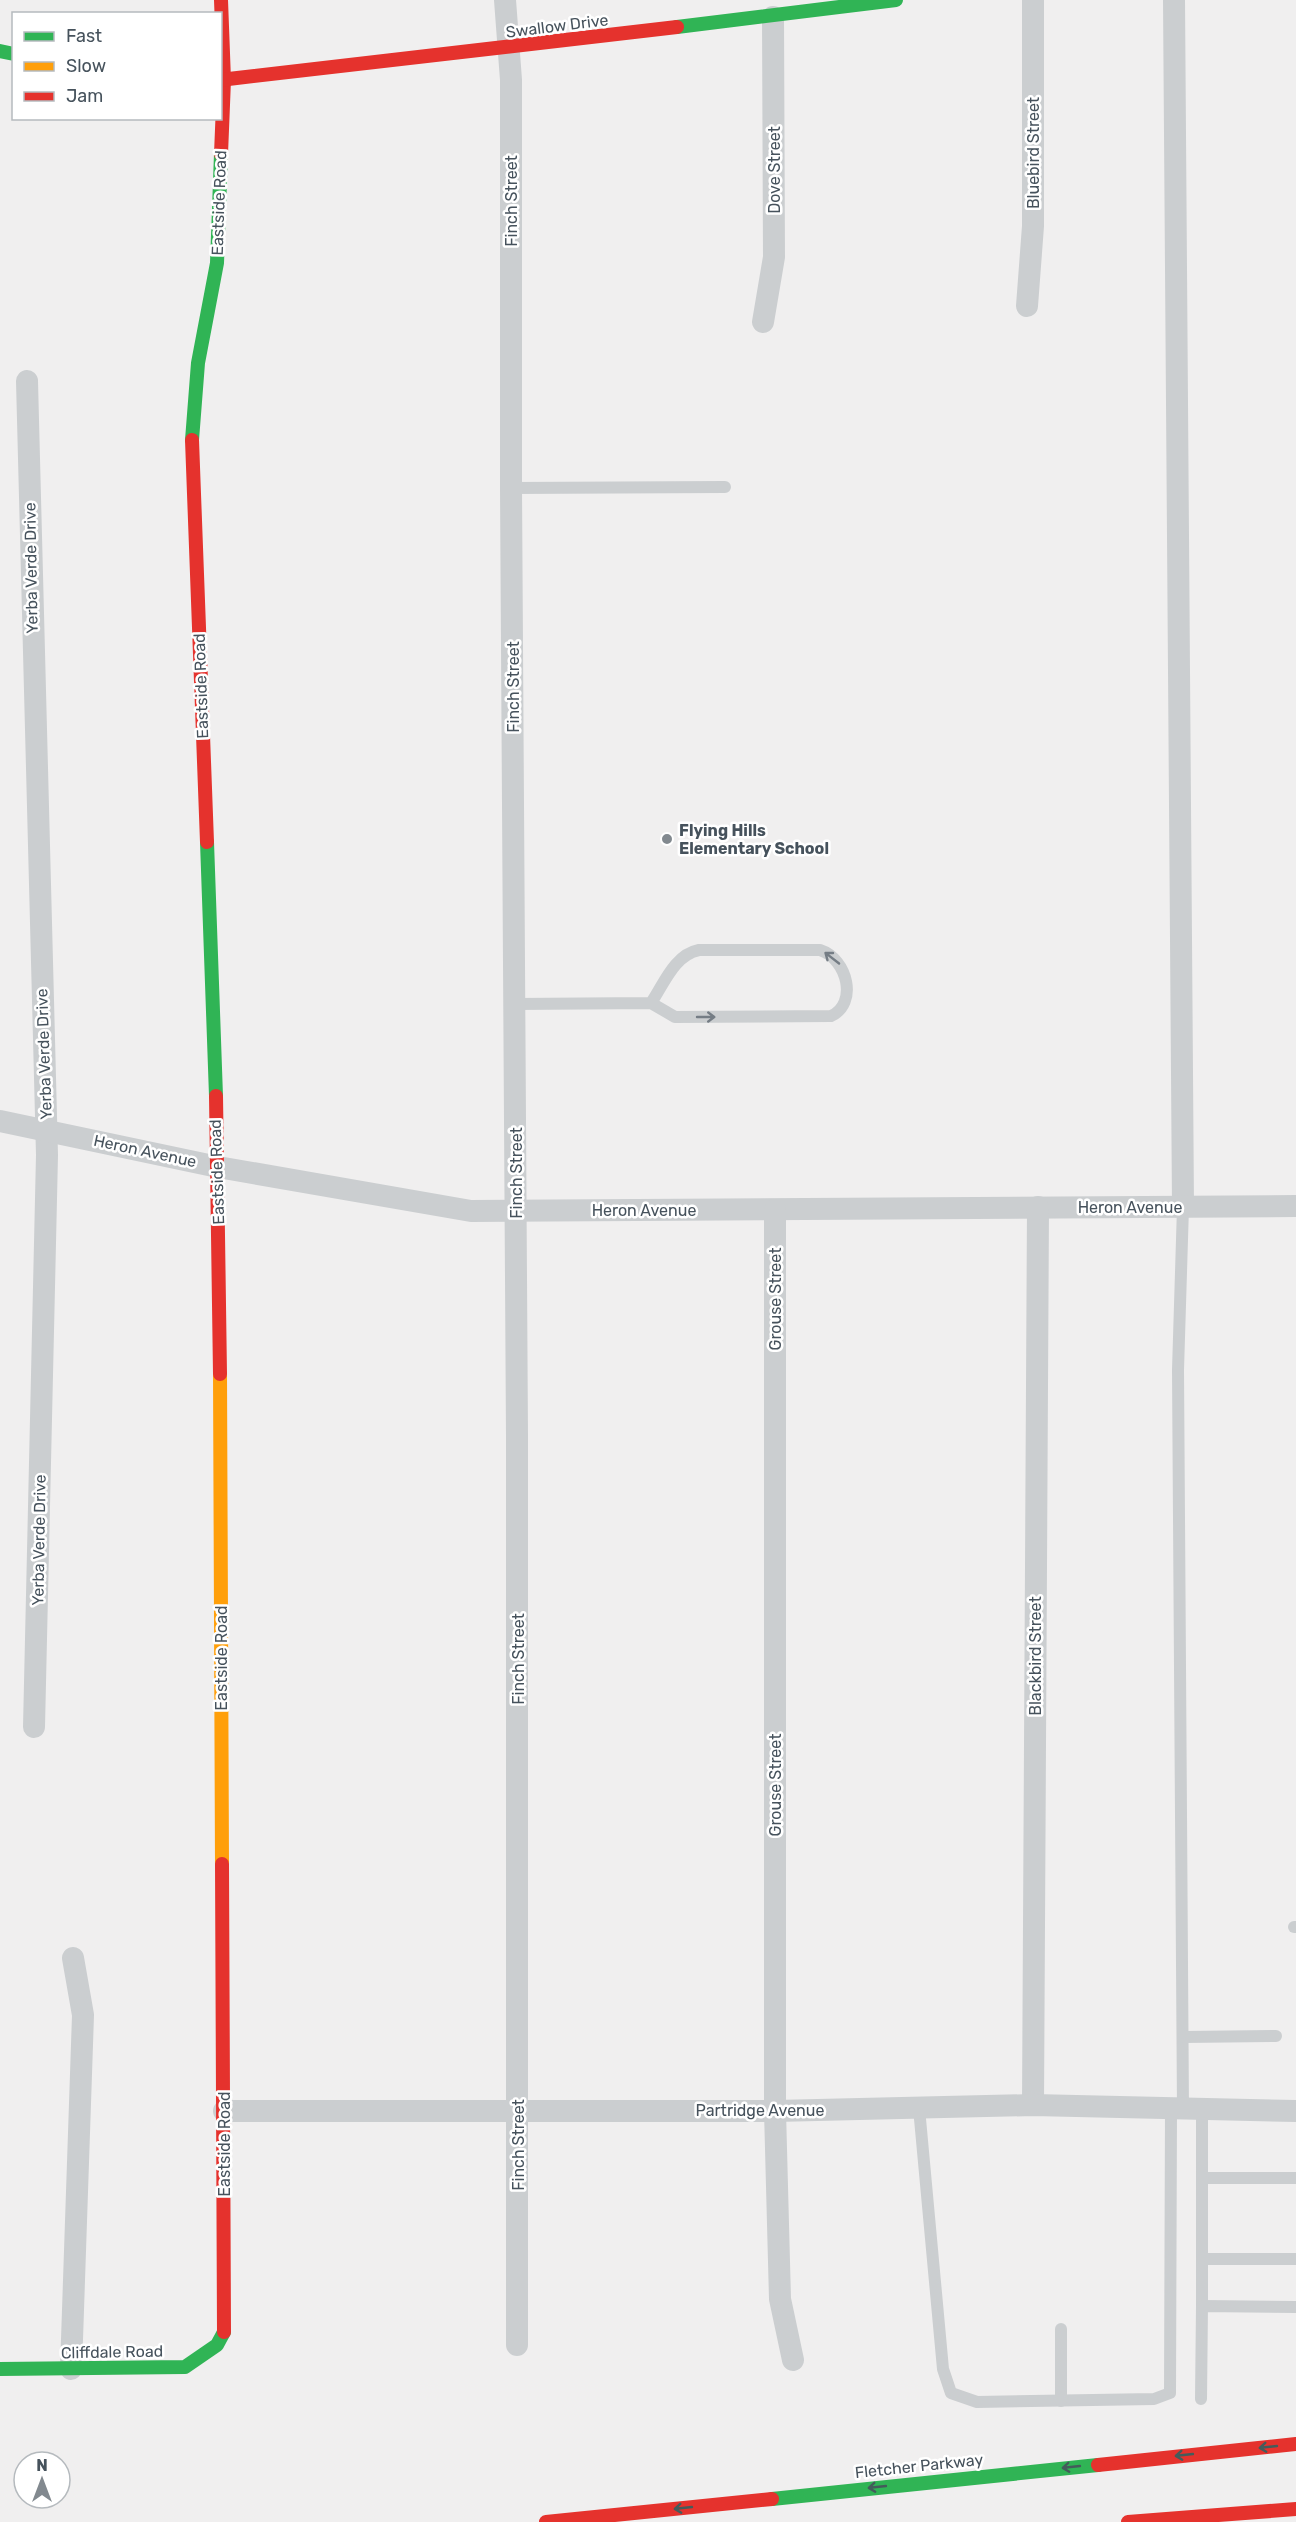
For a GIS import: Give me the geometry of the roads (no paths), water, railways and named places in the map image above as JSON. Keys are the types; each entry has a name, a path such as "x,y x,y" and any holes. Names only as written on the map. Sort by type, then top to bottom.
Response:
{"street":[{"name":"Finch Street","path":"505,0 511,80 511,488 517,1210 519,2109 517,2345"},
{"name":"Swallow Drive","path":"222,80 773,17 896,0"},
{"name":"Bluebird Street","path":"1027,306 1033,226 1033,0"},
{"path":"1174,0 1183,1207"},
{"name":"Dove Street","path":"763,322 774,257 773,17"},
{"name":"Eastside Road","path":"217,2345 224,2332 218,1167 192,433 198,363 217,262 221,120"},
{"name":"Yerba Verde Drive","path":"27,381 46,1130 34,1727"},
{"name":"Heron Avenue","path":"0,1121 218,1167 471,1211 1296,1206"},
{"name":"Blackbird Street","path":"1033,2105 1038,1207"},
{"name":"Grouse Street","path":"775,1210 775,2111 780,2299 794,2360"},
{"path":"71,2369 83,2015 73,1958"},
{"name":"Partridge Avenue","path":"224,2111 519,2109 775,2111 1033,2105 1185,2111 1296,2111"},
{"name":"Cliffdale Road","path":"0,2369 185,2367 217,2345"},
{"name":"Fletcher Parkway","path":"546,2522 1296,2444"},
{"path":"1128,2522 1296,2509"}],"lane":[{"path":"511,488 725,487"},
{"path":"515,1004 651,1003 675,1017 831,1017 837,1014 845,1000 845,976 834,956 820,950 699,950 691,952 678,961 651,1003"},
{"path":"919,2108 943,2369 951,2393 976,2402 1154,2399 1170,2393 1185,2111 1178,1370 1183,1207"},
{"path":"1183,2037 1276,2036"},
{"path":"1185,2111 1202,2178 1201,2399"},
{"path":"1202,2178 1296,2178"},
{"path":"1202,2259 1296,2259"},
{"path":"1202,2306 1296,2307"},
{"path":"1061,2329 1061,2401"}],"place":[{"name":"Flying Hills Elementary School","path":"667,839"}]}
